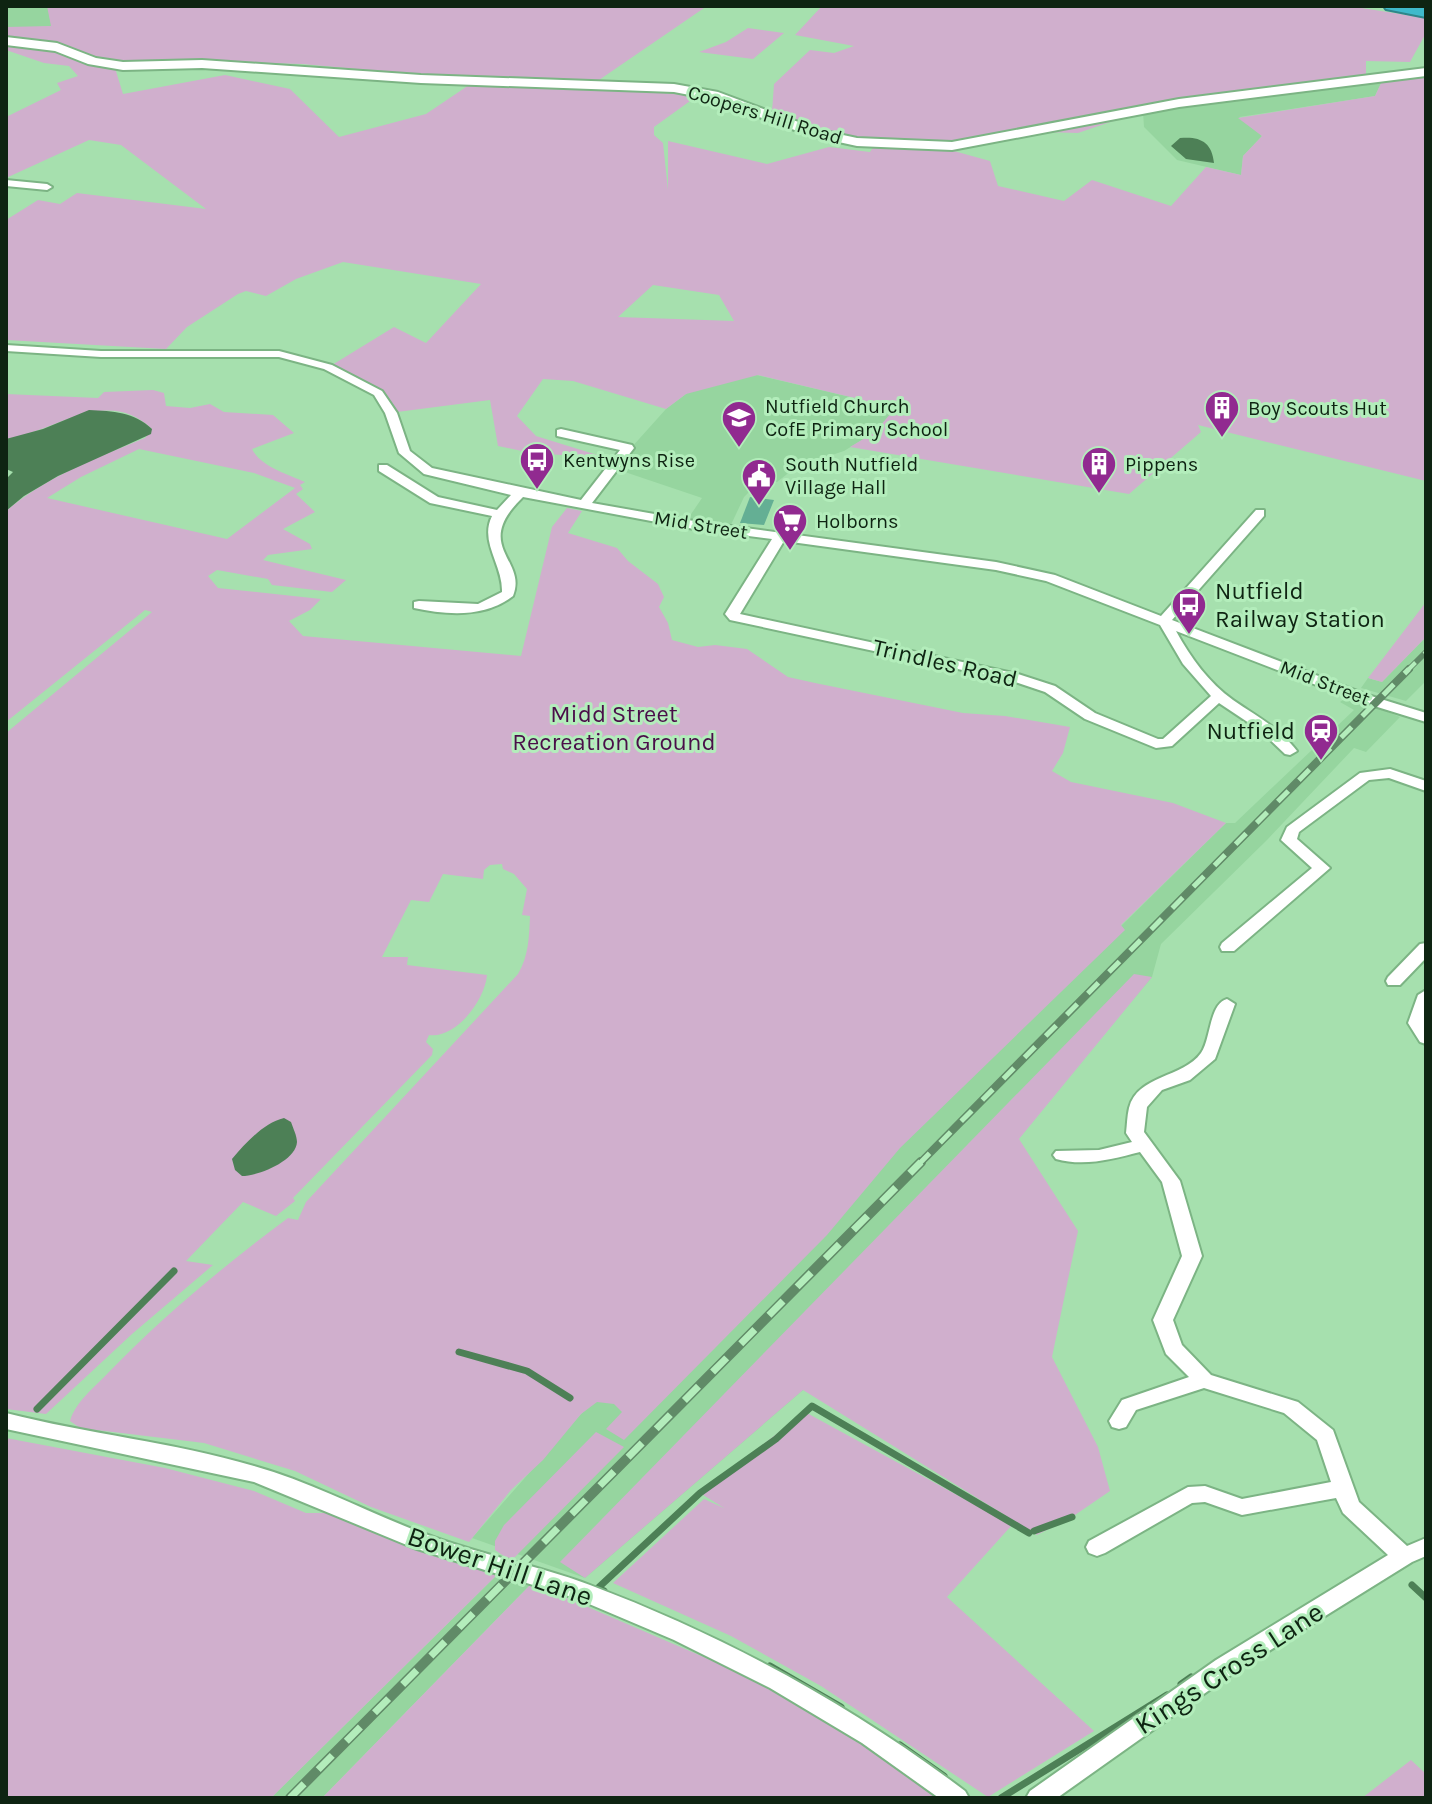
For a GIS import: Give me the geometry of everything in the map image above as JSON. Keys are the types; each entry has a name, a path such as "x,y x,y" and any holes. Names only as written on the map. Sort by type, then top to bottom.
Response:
{"highway":[{"path":"1392,6 1426,12"}],"street":[{"name":"Coopers Hill Road","path":"6,41 57,47 93,61 123,66 202,64 421,79 674,88 713,95 816,133 857,142 901,146 952,146 1179,103 1426,72"},
{"path":"6,183 47,187"},
{"name":"Mid Street","path":"6,348 101,354 279,354 328,367 378,393 391,413 405,453 428,471 584,505 996,566 1050,578 1363,698 1426,718"},
{"path":"561,433 628,448 584,505"},
{"path":"383,468 434,500 499,514"},
{"path":"419,605 479,608 500,601 508,593 509,583 492,531 499,514 520,493"},
{"path":"1260,513 1165,620 1184,654 1221,697 1277,733 1290,751"},
{"name":"Trindles Road","path":"781,536 732,614 735,617 1013,677 1050,689 1090,716 1156,744 1167,743 1212,701 1221,697"},
{"path":"1228,947 1322,868 1289,840 1292,830 1365,776 1390,773 1426,786"},
{"path":"1394,981 1426,948"},
{"path":"1426,995 1417,1023 1426,1038"},
{"path":"1227,1004 1209,1055 1184,1076 1156,1086 1138,1106 1135,1133 1171,1181 1192,1256 1163,1320 1173,1349 1204,1380 1291,1407 1326,1436 1350,1507 1404,1556"},
{"path":"1062,1155 1099,1156 1145,1145"},
{"path":"1124,1413 1204,1380"},
{"name":"Bower Hill Lane","path":"6,1421 105,1445 255,1474 316,1496 421,1542 582,1592 792,1687 910,1761 957,1798"},
{"path":"1097,1547 1188,1495 1205,1494 1242,1507 1344,1488"},
{"name":"Kings Cross Lane","path":"1038,1798 1224,1667 1404,1556 1426,1547"}],"shaded area":[{"path":"6,6 56,6 51,26 6,29"},
{"path":"1382,81 1375,96 1239,117 1262,136 1243,156 1241,175 1177,160 1144,127 1143,112 1206,101"},
{"path":"1180,138 1204,142 1211,150 1214,163 1186,159 1171,146"},
{"name":"Nutfield Church CofE Primary School","path":"722,367 859,399 892,413 875,432 844,451 796,467 777,482 758,483 744,497 729,529 685,523 702,498 613,468 666,409"},
{"path":"89,410 130,416 152,429 151,434 58,476 6,511 6,479 13,472 6,469 6,439 43,429"},
{"path":"1426,637 1426,681 1406,701 1361,688 1368,678 1382,682"},
{"path":"1349,696 1400,717 1366,752 1354,748 1266,841 1161,944 1152,977 803,1390 585,1578 472,1538 581,1414 1121,926 1226,823 1235,823 1354,710 1340,702"},
{"path":"284,1118 291,1122 295,1132 295,1149 275,1166 242,1176 235,1170 232,1159 262,1129"},
{"path":"502,1570 532,1583 322,1798 271,1798"}],"green space":[{"path":"47,6 707,6 599,80 423,75 302,64 113,63 93,59 59,43 6,39 6,27 51,26"},
{"path":"817,6 1349,6 1426,18 1426,33 1410,62 1366,61 1366,75 1169,102 1078,133 1011,131 954,143 871,141 834,134 772,112 774,84 810,50 834,53 854,46 795,35 821,7"},
{"path":"748,28 784,33 753,59 699,52 726,42"},
{"path":"6,42 49,48 115,68 123,94 225,75 290,89 339,137 426,114 472,83 604,88 697,96 654,127 654,135 663,143 668,190 668,141 767,164 829,147 870,152 874,146 943,148 990,161 998,186 1064,201 1092,180 1171,206 1206,167 1241,175 1243,156 1262,136 1238,118 1375,96 1382,81 1426,72 1426,481 1198,425 1201,432 1129,494 850,447 875,432 891,413 859,399 758,375 686,394 666,409 573,381 543,379 517,416 536,436 607,458 531,453 498,446 490,400 397,412 383,392 332,365 394,327 426,343 481,284 343,262 296,279 266,296 246,291 238,294 187,327 166,349 6,340 6,220 38,200 60,204 77,193 206,209 121,145 89,140 6,178 6,117 61,90 57,83 78,76 69,66 44,63 6,50","holes":["653,285 719,295 734,321 618,317"]},
{"name":"Midd Street Recreation Ground","path":"153,390 164,393 166,406 190,408 210,404 224,412 273,415 294,433 252,449 268,465 305,482 300,485 303,489 296,494 315,512 283,529 310,544 312,549 268,555 263,560 346,580 332,592 272,585 268,579 217,570 208,576 218,588 321,599 310,610 289,621 303,636 521,656 552,527 567,508 582,511 568,533 617,548 628,561 658,584 664,597 659,607 668,623 672,640 698,647 715,645 747,649 788,677 815,683 963,713 1005,716 1070,727 1063,753 1052,771 1071,782 1173,803 1226,823 1121,925 1125,930 900,1148 827,1235 624,1440 606,1429 622,1412 614,1404 597,1402 581,1414 543,1460 511,1490 469,1542 371,1507 295,1471 204,1443 80,1428 70,1421 86,1395 173,1311 288,1218 298,1220 306,1202 518,974 529,939 530,916 522,915 527,889 514,874 503,869 502,864 490,865 484,870 483,879 443,874 429,902 411,900 382,957 408,957 407,965 487,975 481,995 467,1016 449,1031 429,1035 426,1042 433,1049 432,1055 293,1198 295,1201 276,1216 243,1202 186,1261 213,1265 132,1334 46,1414 6,1409 6,733 152,612 145,610 6,722 6,511 55,478 145,438 152,429 135,417 117,411 99,411 6,439 6,394 98,398 104,392","holes":["139,449 254,473 295,488 227,539 47,498 81,477"]},
{"path":"1426,602 1426,637 1382,682 1368,678"},
{"path":"1134,974 1152,977 1019,1139 1078,1231 1052,1357 1098,1447 1110,1491 1072,1517 1037,1535 803,1390 585,1578 560,1562"},
{"path":"805,1412 1012,1525 947,1597 1094,1731 988,1797 821,1686 731,1636 613,1583 704,1499 724,1508 700,1493"},
{"path":"596,1432 624,1447 511,1561 495,1550 495,1541 504,1525"},
{"path":"6,1438 165,1468 254,1491 306,1513 325,1513 452,1562 502,1570 271,1798 6,1798"},
{"path":"532,1583 788,1691 942,1798 322,1798"},
{"path":"1411,1760 1426,1774 1426,1798 1362,1798"}],"building":[{"name":"South Nutfield Village Hall","path":"750,497 774,500 764,525 740,523"}],"waterway":[{"path":"37,1409 174,1271"},
{"path":"459,1352 527,1371 570,1398"},
{"path":"604,1591 598,1588 700,1493 776,1439 812,1406 1029,1533"},
{"path":"1034,1531 1072,1517"},
{"path":"1412,1585 1426,1598"},
{"path":"770,1666 841,1707"},
{"path":"1181,1684 1191,1677"},
{"path":"1001,1798 1167,1695"},
{"path":"900,1745 944,1776"}],"railway":[{"path":"1409,669 1426,652"},
{"path":"919,1164 1409,669"},
{"path":"290,1798 921,1162"}],"place":[{"name":"Boy Scouts Hut","path":"1222,439"},
{"name":"Nutfield Church CofE Primary School","path":"739,449"},
{"name":"Kentwyns Rise","path":"537,491"},
{"name":"Pippens","path":"1099,495"},
{"name":"South Nutfield Village Hall","path":"759,507"},
{"name":"Holborns","path":"790,552"},
{"name":"Nutfield Railway Station","path":"1189,636"},
{"name":"Nutfield","path":"1321,762"}]}
